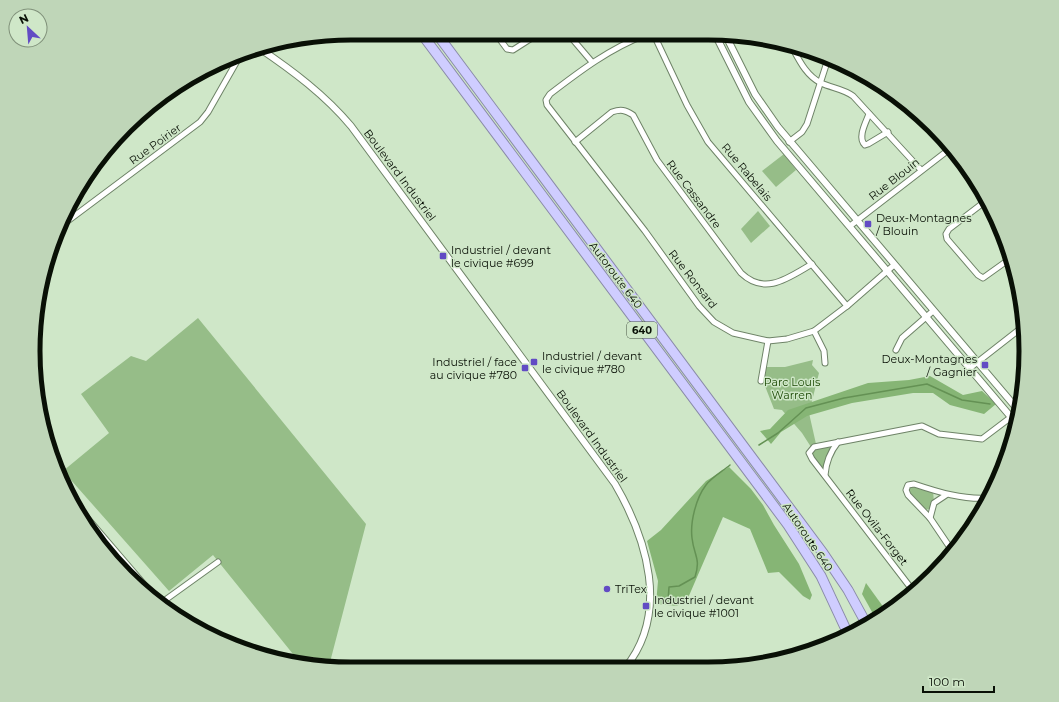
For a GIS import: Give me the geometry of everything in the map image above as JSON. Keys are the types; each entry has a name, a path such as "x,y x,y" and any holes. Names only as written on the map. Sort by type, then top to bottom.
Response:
{"highway":[{"name":"Autoroute 640","path":"425,40 793,532 823,580 845,630"},
{"name":"Autoroute 640","path":"441,40 820,548 846,586 864,620"}],"street":[{"path":"500,40 507,49 513,50 529,40"},
{"path":"574,40 592,62 633,40"},
{"name":"Rue Rabelais","path":"656,40 687,105 708,142 846,306"},
{"path":"718,41 749,102 777,141 1011,417"},
{"path":"729,41 756,94 790,142 1014,405"},
{"name":"Boulevard Industriel","path":"266,52 305,81 332,105 351,126 615,484 639,532 651,584 650,606 644,631 637,649 629,662"},
{"path":"795,53 803,67 821,83 847,92 888,132 921,170"},
{"name":"Rue Poirier","path":"69,221 200,122 208,112 236,62"},
{"name":"Rue Ronsard","path":"592,62 550,94 546,100 547,105 645,231 699,306 714,322 733,333 768,341 787,339 814,331 894,265"},
{"path":"790,142 799,135 808,124 827,64"},
{"name":"Rue Cassandre","path":"575,142 612,112 619,110 627,111 633,115 657,160 741,273 748,279 756,284 781,282 812,264"},
{"path":"870,114 861,138 862,143 865,145 868,144 888,132"},
{"name":"Rue Blouin","path":"850,226 946,151"},
{"path":"982,204 949,229 946,234 947,239 978,276 983,278 1005,262"},
{"path":"896,350 902,338 933,311"},
{"path":"814,331 824,351 825,363"},
{"path":"970,368 1018,331"},
{"path":"761,381 768,341"},
{"name":"Rue Ovila-Forget","path":"910,587 812,458 810,452 814,447 922,426 939,434 982,439 1011,417"},
{"path":"825,475 826,466 831,451 838,442"},
{"path":"949,547 930,518 908,496 906,490 908,486 914,484 946,495 982,498"},
{"path":"930,518 934,503 946,495"},
{"path":"91,522 143,582"},
{"path":"165,600 218,562"}],"green space":[{"path":"784,154 796,170 776,187 762,171"},
{"path":"758,211 770,226 751,243 741,229"},
{"path":"198,318 366,524 330,661 295,657 213,555 169,591 66,474 64,470 109,433 81,394 131,356 146,361"},
{"name":"Parc Louis Warren","path":"813,360 812,365 819,373 809,413 816,444 811,447 802,433 782,410 774,409 763,381 766,367 785,367"},
{"path":"930,376 963,395 982,391 996,404 984,414 950,405 933,393 913,393 852,403 807,416 781,432 771,444 760,431 770,429 788,410 868,383 909,380"},
{"path":"829,445 831,451 826,466 821,468 809,453 814,447"},
{"path":"729,467 751,489 763,505 799,564 812,595 810,600 803,596 779,572 768,573 750,529 723,517 688,598 677,606 656,604 658,581 647,541 661,530 706,481"},
{"path":"908,485 933,490 934,503 931,509 922,510 908,495"},
{"path":"866,583 884,608 873,614 862,594"}],"waterway":[{"path":"759,445 778,433 806,408 844,398 927,384 962,400 990,404"},
{"path":"660,600 668,601 669,587 679,586 695,577 697,571 697,561 693,544 692,525 697,503 702,490 708,482 730,465"}],"place":[{"name":"Deux-Montagnes / Blouin","path":"868,224"},
{"name":"Industriel / devant le civique #699","path":"443,256"},
{"name":"Industriel / devant le civique #780","path":"534,362"},
{"name":"Deux-Montagnes / Gagnier","path":"985,365"},
{"name":"Industriel / face au civique #780","path":"525,368"},
{"name":"TriTex","path":"607,589"},
{"name":"Industriel / devant le civique #1001","path":"646,606"}]}
